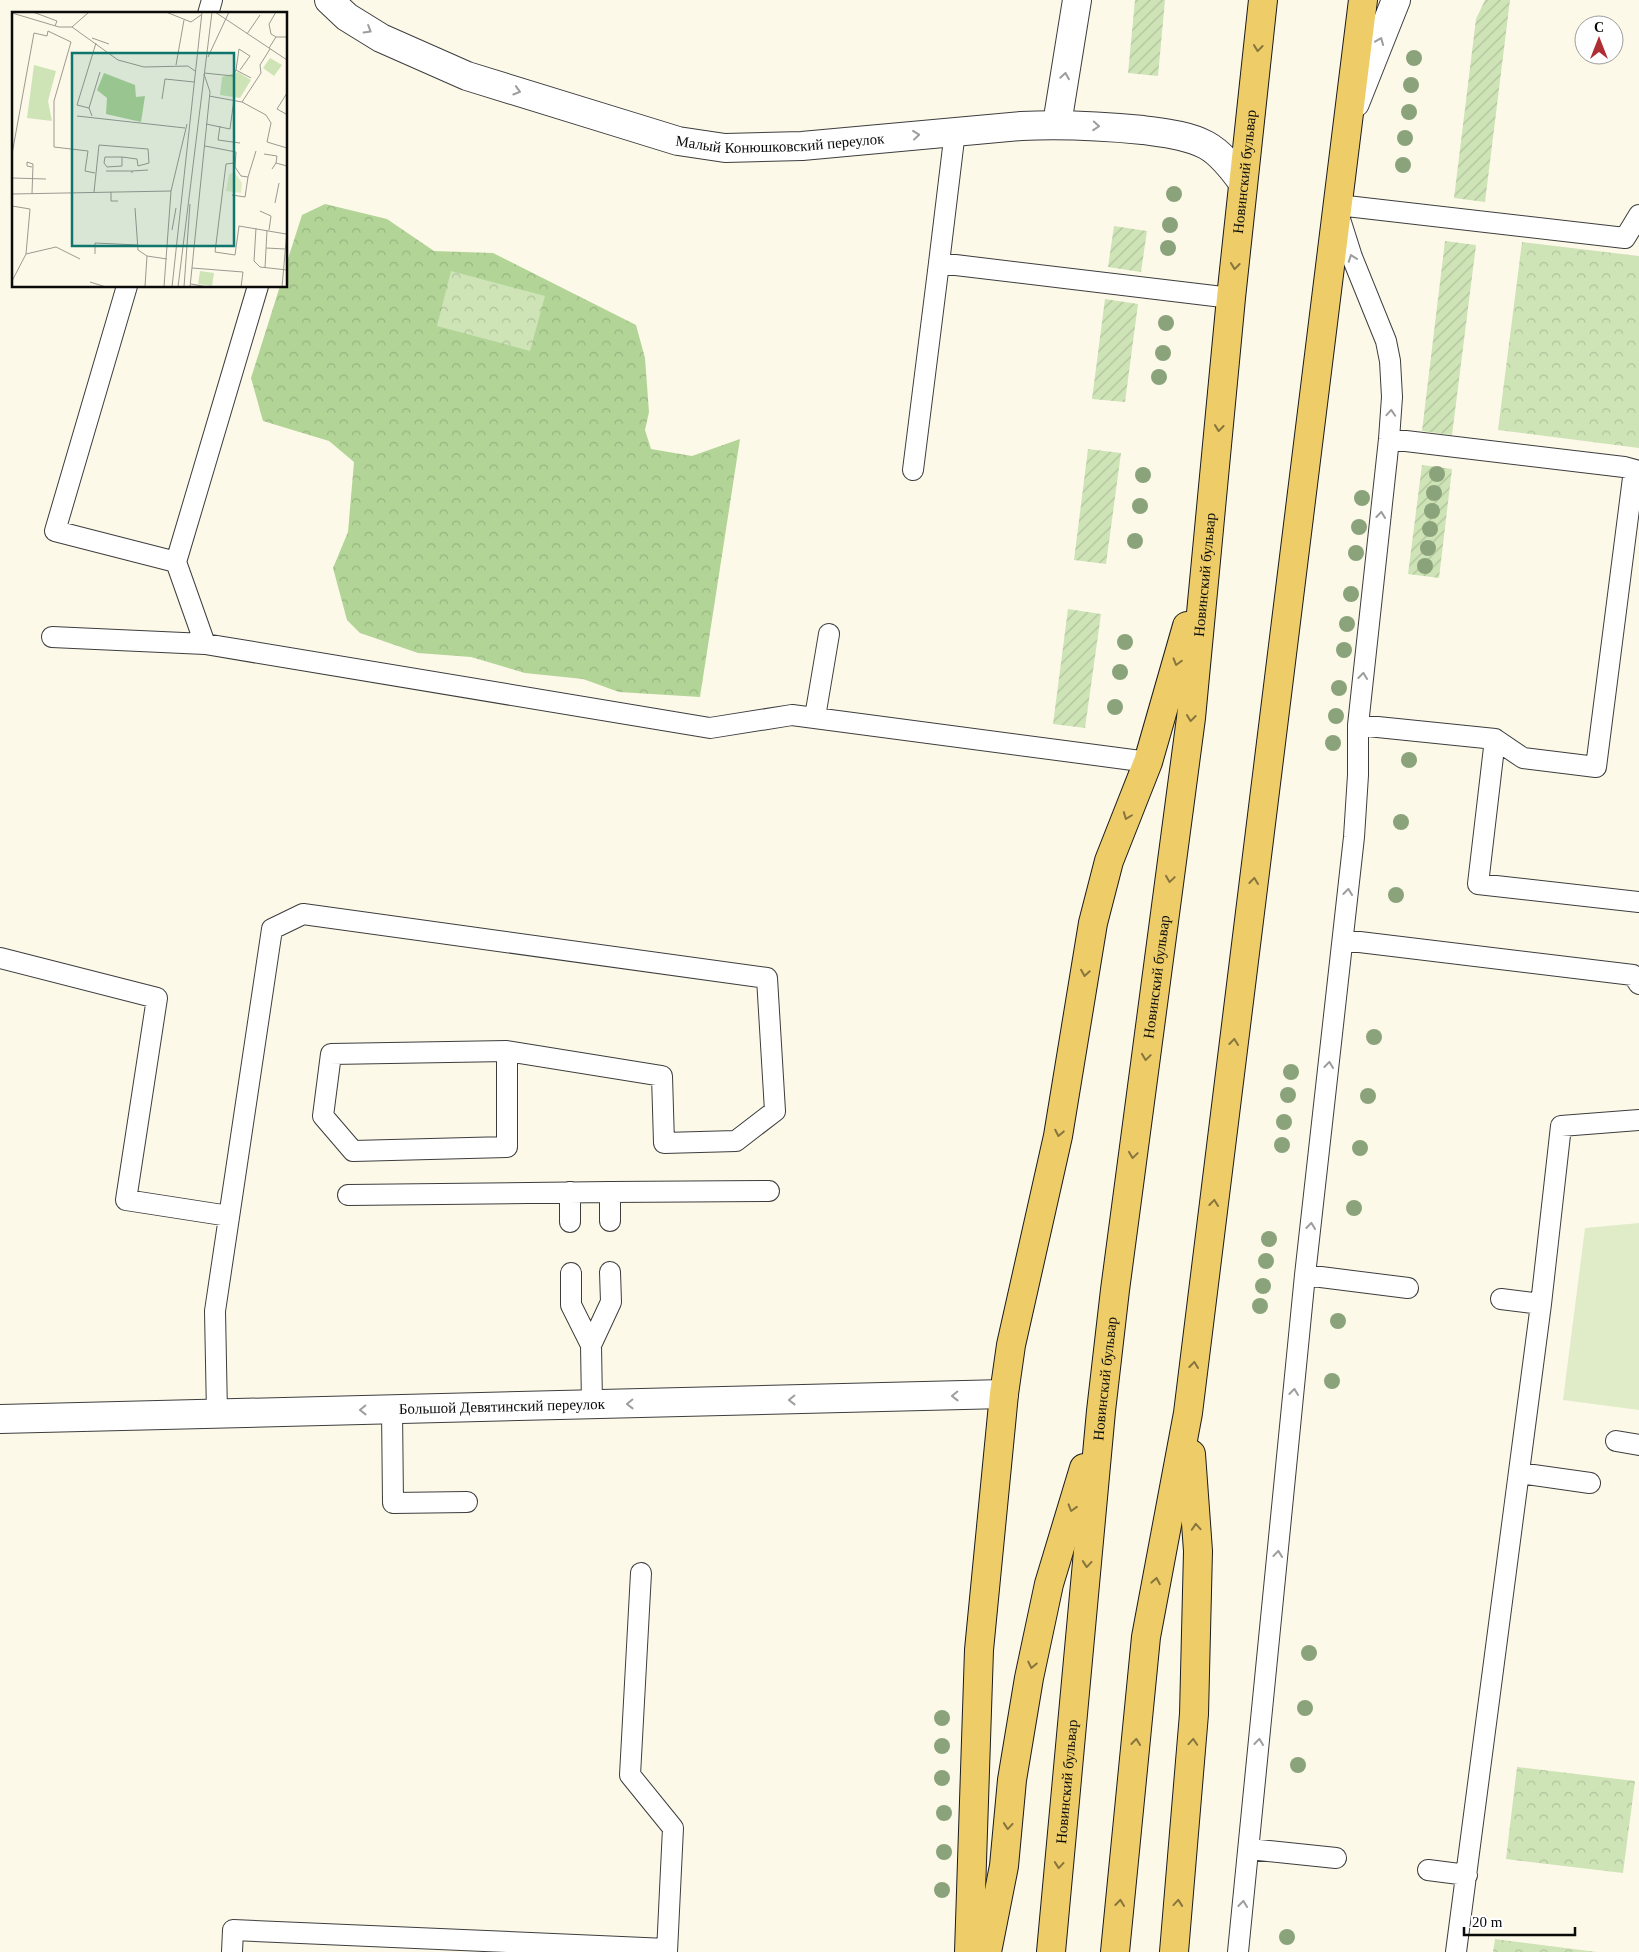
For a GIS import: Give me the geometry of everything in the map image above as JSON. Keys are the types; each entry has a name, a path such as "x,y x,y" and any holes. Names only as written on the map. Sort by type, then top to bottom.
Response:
{"main road":[{"name":"Новинский бульвар","path":"1051,1952 1115,1290 1191,718 1243,183 1263,0"},
{"path":"1115,1952 1146,1637 1188,1413 1363,0"},
{"path":"969,1952 979,1650 1004,1394 1011,1346 1058,1136 1093,924 1109,862 1148,762 1205,565"},
{"path":"987,1952 1004,1866 1012,1780 1047,1593 1102,1411"},
{"path":"1174,1952 1194,1714 1198,1550 1188,1413"}],"street":[{"name":"Малый Конюшковский переулок","path":"329,0 347,18 381,38 466,76 678,141 725,148 770,148 955,131 1057,124 1110,126 1174,134 1206,145 1229,164 1243,183"},
{"path":"1057,124 1077,0"},
{"path":"1348,118 1396,0"},
{"name":"Большой Девятинский переулок","path":"0,1419 1004,1394"}],"lane":[{"path":"914,470 955,131"},
{"path":"1238,1952 1305,1275 1354,837 1358,775 1358,724 1392,397 1389,354 1383,334 1352,257 1338,208 1625,238 1639,215"},
{"path":"939,263 1232,298"},
{"path":"126,288 54,531 176,562"},
{"path":"205,644 176,562 257,288"},
{"path":"1358,724 1495,739 1523,758 1596,767 1637,471 1624,467 1389,439"},
{"path":"815,717 828,634"},
{"path":"52,637 205,644 710,728 792,715 1148,762"},
{"path":"1495,739 1478,884 1639,902"},
{"path":"217,1414 215,1311 272,929 303,914 767,978 775,1111 736,1141 664,1143 662,1076 507,1051 331,1054 323,1116 353,1152 507,1147 507,1051"},
{"path":"1343,940 1633,976 1639,984"},
{"path":"0,958 157,998 126,1200 229,1216"},
{"path":"1456,1952 1541,1304 1561,1126 1639,1120"},
{"path":"348,1195 770,1190"},
{"path":"570,1192 570,1222"},
{"path":"610,1192 610,1221"},
{"path":"591,1346 611,1302 610,1272"},
{"path":"571,1273 571,1304 591,1346 592,1404"},
{"path":"1305,1275 1408,1288"},
{"path":"1500,1299 1541,1304"},
{"path":"392,1409 394,1504 467,1502"},
{"path":"1616,1442 1639,1445"},
{"path":"1519,1473 1590,1483"},
{"path":"232,1952 233,1930 667,1950 673,1828 630,1776 641,1573"},
{"path":"1249,1849 1336,1858"},
{"path":"1428,1870 1467,1875"}],"green space":[{"path":"1135,0 1165,0 1158,76 1128,73"},
{"path":"1485,0 1510,0 1485,202 1454,198 1476,19"},
{"path":"325,204 387,219 434,251 493,253 636,325 645,358 649,412 645,430 651,449 692,456 740,439 700,697 619,692 583,679 525,673 471,657 418,653 360,633 347,620 333,568 348,532 354,462 329,441 263,421 251,378 279,288 288,288 288,259 302,215"},
{"path":"1114,226 1147,231 1141,272 1108,267"},
{"path":"1445,241 1476,245 1452,435 1422,431"},
{"path":"1522,242 1639,256 1639,448 1498,430"},
{"path":"451,271 545,296 530,351 437,326"},
{"path":"1105,299 1138,304 1125,402 1092,399"},
{"path":"1088,449 1121,453 1106,564 1074,560"},
{"path":"1422,465 1452,469 1439,578 1408,574"},
{"path":"1068,609 1101,614 1085,728 1053,724"},
{"path":"1639,1223 1639,1410 1563,1400 1585,1228"},
{"path":"1517,1767 1635,1781 1623,1873 1506,1859"},
{"path":"1495,1939 1597,1952 1493,1952"}]}
